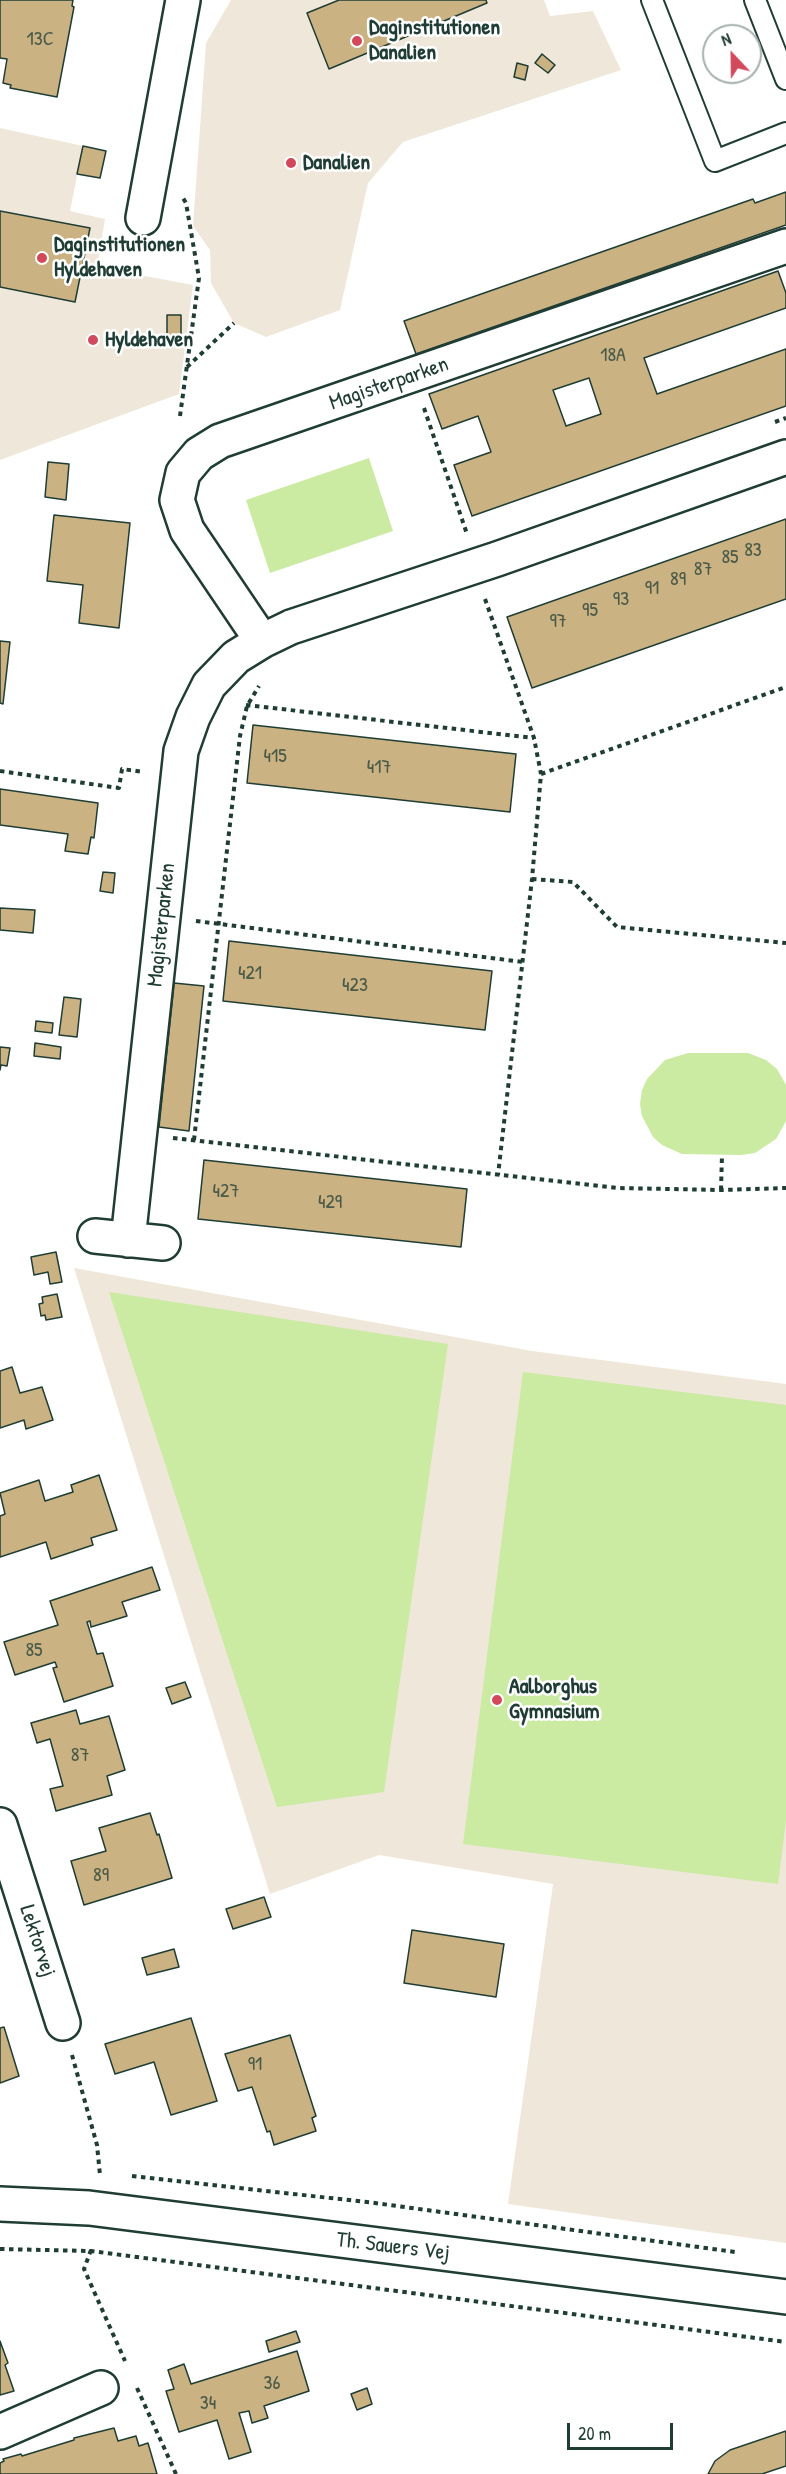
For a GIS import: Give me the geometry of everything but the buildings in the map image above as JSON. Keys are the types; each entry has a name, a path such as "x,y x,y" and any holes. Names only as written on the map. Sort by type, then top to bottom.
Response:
{"street":[{"path":"143,218 157,154 183,0"},
{"name":"Magisterparken","path":"262,641 187,530 177,500 183,473 199,454 220,441 786,246"},
{"name":"Magisterparken","path":"128,1240 181,751 193,717 209,685 236,657 291,627 478,565 786,457"},
{"path":"95,1236 164,1243"},
{"name":"Lektorvej","path":"0,1825 63,2023"},
{"name":"Th. Sauers Vej","path":"0,2204 89,2208 786,2297"},
{"path":"0,2432 101,2388"}],"lane":[{"path":"652,0 715,161 786,133"},
{"path":"755,0 786,79"}],"path":[{"path":"157,154 186,203 199,278 180,416"},
{"path":"187,367 234,323"},
{"path":"413,376 478,565 484,596 534,738 541,774 532,879 498,1175"},
{"path":"194,1140 240,736 247,706 262,681"},
{"path":"209,685 247,706 534,738"},
{"path":"541,774 786,687"},
{"path":"0,771 119,788 122,769 178,778"},
{"path":"532,879 573,882 618,927 786,943"},
{"path":"163,917 523,962"},
{"path":"139,1134 617,1188 722,1190 786,1188"},
{"path":"722,1155 722,1190"},
{"path":"63,2023 98,2145 101,2172 89,2208 91,2251 84,2269 126,2364"},
{"path":"125,2175 375,2203 746,2254"},
{"path":"0,2249 91,2251 786,2342"},
{"path":"136,2385 177,2474"}],"shaded area":[{"name":"Danalien","path":"231,0 544,0 550,16 593,11 621,70 403,142 368,183 340,310 266,337 234,323 211,283 210,250 193,226 206,43"},
{"name":"Hyldehaven","path":"0,128 83,146 70,211 105,219 97,267 193,285 179,394 0,460"},
{"name":"Aalborghus Gymnasium","path":"74,1268 532,1351 786,1384 786,2243 508,2204 553,1884 379,1855 270,1894"}],"green space":[{"path":"369,458 393,531 270,573 246,500"},
{"path":"688,1053 748,1053 766,1060 777,1069 786,1085 786,1121 776,1139 755,1153 741,1155 682,1154 662,1145 653,1137 642,1116 640,1104 642,1090 647,1079 665,1060"},
{"path":"109,1292 448,1344 384,1792 277,1807"},
{"path":"523,1372 786,1405 786,1820 778,1884 463,1844"}],"place":[{"name":"Daginstitutionen Danalien","path":"357,41"},
{"name":"Danalien","path":"291,163"},
{"name":"Daginstitutionen Hyldehaven","path":"42,258"},
{"name":"Hyldehaven","path":"93,340"},
{"name":"Aalborghus Gymnasium","path":"497,1700"}]}
